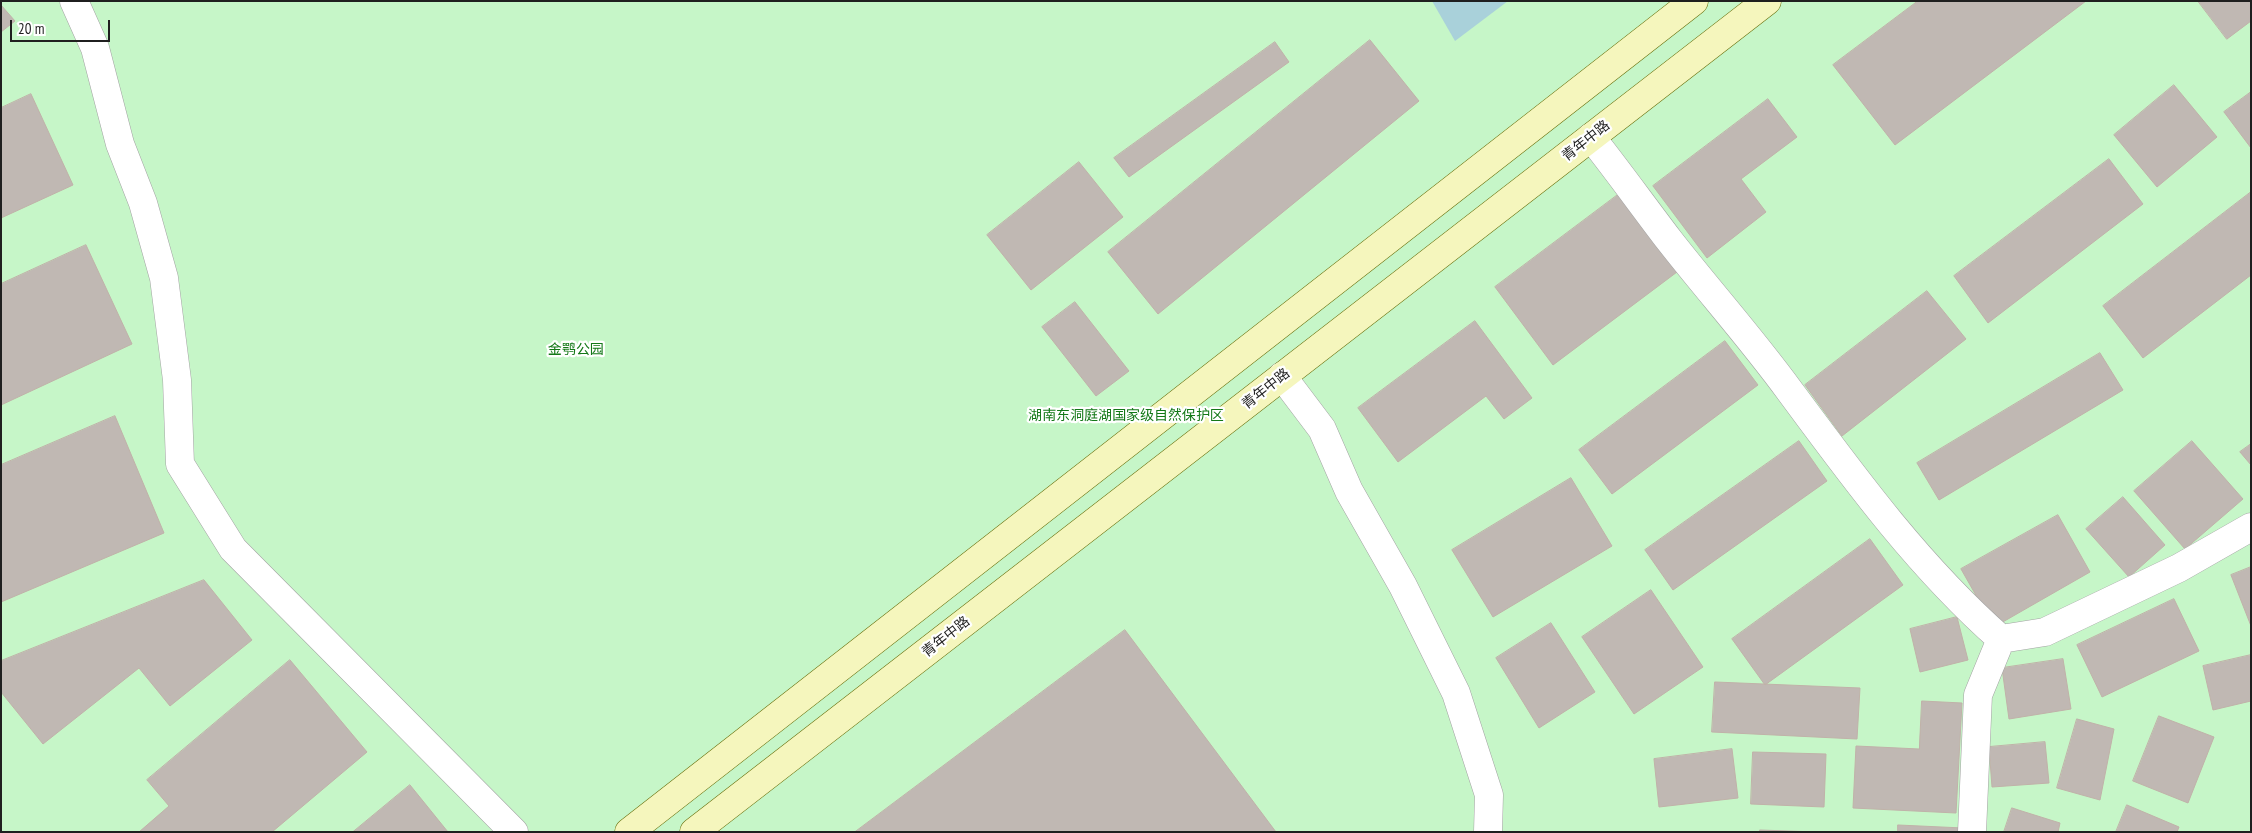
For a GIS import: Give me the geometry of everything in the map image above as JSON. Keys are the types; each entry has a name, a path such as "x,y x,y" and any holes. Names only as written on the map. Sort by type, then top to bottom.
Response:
{"main road":[{"path":"629,832 1694,1"},
{"name":"青年中路","path":"694,832 1767,1"}],"street":[{"path":"74,1 96,48 120,144 143,203 164,278 177,380 180,464 233,549 514,832"},
{"path":"1591,137 1668,239 1788,388 1846,469 1963,606 2001,639"},
{"path":"1282,376 1322,429 1348,491 1403,586 1456,693 1489,795 1488,832"},
{"path":"2001,639 2045,632 2179,568 2251,527"},
{"path":"1972,832 1978,695 2001,639"}],"green space":[{"name":"湖南东洞庭湖国家级自然保护区","path":"1,1 2251,1 2251,832 1,832"}],"water":[{"path":"1432,1 1508,1 1455,41"}],"building":[{"path":"1918,1 2086,1 1895,145 1833,65"},
{"path":"2198,1 2251,1 2251,21 2227,39"},
{"path":"1,5 15,21 1,32"},
{"path":"1370,40 1419,101 1158,314 1108,252"},
{"path":"1275,42 1289,62 1129,177 1114,158"},
{"path":"2174,85 2217,137 2157,187 2114,135"},
{"path":"2251,92 2251,148 2224,112"},
{"path":"31,94 73,185 1,218 1,108"},
{"path":"1768,99 1797,137 1741,179 1766,212 1707,258 1653,186"},
{"path":"2109,159 2143,204 1988,323 1954,276"},
{"path":"1079,162 1123,217 1031,290 987,235"},
{"path":"2251,192 2251,275 2143,358 2103,306"},
{"path":"1619,194 1677,272 1553,365 1495,287"},
{"path":"86,245 132,344 1,405 1,284"},
{"path":"1927,291 1966,339 1842,436 1805,385"},
{"path":"1075,302 1129,371 1096,396 1042,327"},
{"path":"1475,321 1532,398 1504,419 1486,396 1398,462 1358,408"},
{"path":"1725,341 1758,385 1612,494 1579,450"},
{"path":"2100,353 2123,390 1939,500 1917,463"},
{"path":"115,416 164,533 1,602 1,465"},
{"path":"1799,441 1827,481 1673,590 1645,550"},
{"path":"2192,441 2243,499 2185,549 2134,491"},
{"path":"2251,444 2251,465 2240,452"},
{"path":"1571,478 1612,546 1493,617 1452,550"},
{"path":"2123,497 2165,545 2129,577 2086,529"},
{"path":"2058,515 2090,572 1994,627 1961,569"},
{"path":"1870,539 1903,585 1765,685 1732,639"},
{"path":"2251,567 2251,626 2231,575"},
{"path":"204,580 252,640 170,706 139,668 43,744 1,692 1,661"},
{"path":"1651,590 1703,667 1634,714 1582,637"},
{"path":"2174,599 2199,651 2102,697 2077,645"},
{"path":"1957,617 1968,660 1920,672 1910,629"},
{"path":"1551,623 1595,692 1539,728 1496,658"},
{"path":"1125,630 1276,832 855,832"},
{"path":"2251,655 2251,701 2213,710 2203,666"},
{"path":"2063,659 2071,709 2009,719 2002,668"},
{"path":"290,660 367,752 272,832 139,832 169,806 147,780"},
{"path":"1715,682 1860,688 1857,739 1712,732"},
{"path":"1922,701 1962,703 1956,813 1853,808 1856,746 1919,749"},
{"path":"2159,716 2214,737 2188,803 2133,781"},
{"path":"2077,719 2114,729 2100,800 2057,788"},
{"path":"2045,742 2049,783 1992,787 1989,747"},
{"path":"1732,749 1738,798 1659,807 1654,759"},
{"path":"1753,752 1826,754 1824,807 1751,804"},
{"path":"410,785 448,832 353,832"},
{"path":"2127,805 2179,827 2177,832 2116,832"},
{"path":"2012,808 2060,823 2058,832 2004,832"},
{"path":"1898,825 1963,828 1963,832 1898,832"},
{"path":"1760,830 1816,832 1760,832"}],"park label":[{"name":"金鹗公园","path":"576,350"}]}
